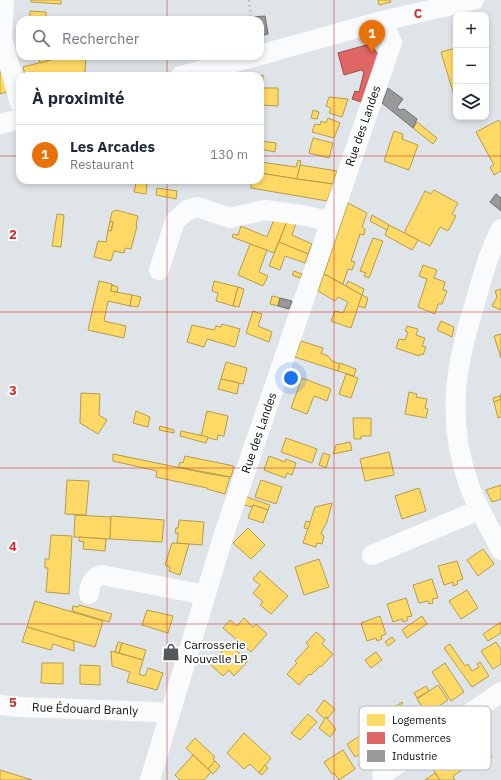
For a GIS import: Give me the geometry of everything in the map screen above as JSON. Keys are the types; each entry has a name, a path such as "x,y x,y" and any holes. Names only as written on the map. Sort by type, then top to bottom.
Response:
{"street":[{"path":"4,0 2,39 16,89"},
{"path":"264,54 382,20 474,0"},
{"name":"Rue des Landes","path":"150,780 223,537 392,42 382,20"},
{"path":"197,72 242,60"},
{"path":"0,124 16,120"},
{"path":"159,270 175,221 187,210 198,207 230,218 265,210 307,216 330,222"},
{"path":"501,229 485,269 463,341 455,389 457,436 462,462 479,510 501,550"},
{"path":"372,555 479,510"},
{"path":"89,594 92,581 97,576 102,575 206,595"},
{"path":"481,706 501,692"},
{"name":"Rue Édouard Branly","path":"0,707 157,712 169,716"},
{"path":"382,775 389,770"}],"path":[{"path":"249,0 251,16"}],"building: Logements":[{"path":"31,0 61,0 61,4 31,2"},
{"path":"378,0 390,0 391,2 379,5"},
{"path":"30,11 46,12 46,16 30,16"},
{"path":"453,49 453,92 441,52"},
{"path":"39,60 47,60 47,61 40,63"},
{"path":"50,60 86,60 85,72 24,72 23,67"},
{"path":"5,71 7,92 0,94 0,72"},
{"path":"264,88 278,88 278,106 264,105"},
{"path":"329,97 348,99 342,117 329,113 331,108 326,106"},
{"path":"313,110 319,112 317,119 311,118"},
{"path":"328,118 340,123 334,138 312,132 315,124 320,125 321,121 326,123"},
{"path":"499,120 501,124 501,171 494,175 490,167 494,165 476,132"},
{"path":"417,122 437,138 433,144 413,128"},
{"path":"394,131 403,134 402,139 418,145 409,170 384,161"},
{"path":"313,138 333,143 329,158 309,153"},
{"path":"264,142 276,143 275,152 264,150"},
{"path":"298,160 301,161 297,179 264,174 264,163 296,167"},
{"path":"300,165 337,171 333,184 297,179"},
{"path":"264,174 333,184 327,201 251,188 251,184 264,184"},
{"path":"136,184 147,184 146,194 134,192"},
{"path":"157,188 177,191 176,199 156,195"},
{"path":"434,190 458,203 452,214 456,216 448,231 440,227 430,246 404,233 425,191 431,194"},
{"path":"348,203 367,213 362,227 365,229 364,235 360,234 351,261 355,262 352,270 348,269 343,284 324,274"},
{"path":"116,210 138,216 131,249 125,248 124,253 114,251 111,261 94,257 98,241 106,242 108,230 111,231 113,222 110,221 112,212"},
{"path":"57,214 64,215 61,247 52,246"},
{"path":"372,215 389,225 387,230 370,221"},
{"path":"275,217 287,222 274,253 232,237 233,234 238,235 241,226 267,237"},
{"path":"110,221 113,222 111,231 108,230"},
{"path":"287,221 296,223 292,235 312,244 308,254 279,242"},
{"path":"389,225 418,240 412,250 385,235"},
{"path":"373,238 383,241 369,278 364,276 366,273 360,271"},
{"path":"279,242 308,254 305,263 285,256 280,270 269,266"},
{"path":"250,244 267,250 259,272 268,276 263,286 238,275"},
{"path":"423,265 437,270 434,278 445,282 443,290 447,291 442,304 438,304 435,314 418,307 427,279 419,276"},
{"path":"294,271 302,274 300,278 292,275"},
{"path":"324,274 362,295 351,328 331,321 335,311 343,313 348,302 338,297 335,301 318,291"},
{"path":"99,281 112,284 111,291 132,295 130,306 108,301 104,321 126,326 124,338 88,330"},
{"path":"214,281 238,287 233,306 216,301 218,293 212,291"},
{"path":"348,281 364,289 362,295 346,286"},
{"path":"112,285 118,287 117,292 111,291"},
{"path":"238,287 244,289 239,307 233,306"},
{"path":"501,289 501,310 492,306 497,297 495,291"},
{"path":"132,295 141,297 138,307 130,306"},
{"path":"362,295 368,298 365,308 358,306"},
{"path":"272,296 280,298 278,306 270,304"},
{"path":"253,311 262,314 258,326 272,332 269,342 246,333"},
{"path":"441,321 454,327 452,337 437,330"},
{"path":"222,324 240,329 235,347 207,339 204,347 187,342 192,325 214,330 216,326 221,327"},
{"path":"407,326 418,329 416,335 425,338 422,346 426,347 423,355 420,354 419,356 396,348 399,339 405,340 408,332 405,331"},
{"path":"501,334 501,358 494,336"},
{"path":"301,341 323,348 321,353 328,356 332,361 340,364 338,371 295,357"},
{"path":"226,362 247,368 243,384 221,379"},
{"path":"340,363 356,369 354,376 338,371"},
{"path":"346,374 358,378 351,398 339,394"},
{"path":"302,378 331,389 327,401 314,396 307,414 291,408"},
{"path":"221,379 239,383 237,394 218,389"},
{"path":"409,392 417,394 416,397 427,399 425,408 428,409 426,418 405,414"},
{"path":"81,393 100,394 99,415 107,420 98,434 80,423"},
{"path":"500,396 501,399 494,402 493,398"},
{"path":"501,399 501,417 498,418 494,402"},
{"path":"136,411 150,417 148,427 133,423"},
{"path":"207,411 228,416 224,436 218,435 217,440 201,436"},
{"path":"353,418 371,418 371,436 361,436 361,439 354,439"},
{"path":"160,426 174,430 174,433 159,430"},
{"path":"181,431 208,437 206,443 180,436"},
{"path":"286,438 317,449 312,463 281,452"},
{"path":"350,442 352,450 333,454 336,445"},
{"path":"389,452 394,475 365,481 360,459"},
{"path":"323,453 330,455 326,468 319,465"},
{"path":"113,454 230,477 225,494 207,488 156,477 157,471 113,461"},
{"path":"185,456 234,466 231,477 178,467 180,462 183,463"},
{"path":"269,456 285,462 286,459 296,463 292,475 287,473 285,478 264,470"},
{"path":"67,480 89,481 86,515 65,514"},
{"path":"261,480 282,487 276,504 255,497"},
{"path":"501,485 501,499 492,502 486,490"},
{"path":"419,488 426,511 402,519 395,496"},
{"path":"244,496 270,505 268,510 253,505 252,507 241,504"},
{"path":"332,503 327,522 321,534 324,536 322,544 317,543 316,547 303,543 315,507"},
{"path":"253,505 268,510 263,523 248,518"},
{"path":"75,515 111,517 110,539 74,537"},
{"path":"111,516 164,520 162,542 110,539"},
{"path":"179,520 204,522 202,545 177,543 178,533 175,533 176,528 178,528"},
{"path":"306,521 310,522 308,529 304,528"},
{"path":"248,528 265,545 251,559 233,543"},
{"path":"51,535 72,536 69,594 46,592 48,568 45,568 45,559 49,559"},
{"path":"79,537 106,539 105,551 83,549 84,542 79,541"},
{"path":"172,543 189,544 180,575 169,571 170,567 165,565"},
{"path":"483,549 494,564 478,576 467,560"},
{"path":"319,559 329,587 304,595 295,567"},
{"path":"457,561 463,579 457,581 458,584 453,586 453,582 444,585 438,566"},
{"path":"260,571 288,596 271,614 260,605 263,602 253,593 260,585 253,579"},
{"path":"432,579 438,598 432,599 433,603 429,604 428,601 419,603 413,585"},
{"path":"467,590 478,608 461,619 449,601"},
{"path":"406,598 412,616 407,617 408,620 403,622 402,619 393,622 387,604"},
{"path":"35,601 103,621 95,647 27,627"},
{"path":"79,605 112,614 109,622 72,611 73,606 78,607"},
{"path":"147,610 173,616 168,633 142,625"},
{"path":"380,616 386,634 381,636 382,639 377,641 376,638 367,641 361,623"},
{"path":"422,616 427,624 407,638 402,630"},
{"path":"244,618 253,627 256,624 267,634 251,652 223,628 230,620 237,626"},
{"path":"501,622 501,633 488,641 483,634"},
{"path":"27,627 74,641 74,651 53,644 51,650 22,642"},
{"path":"316,632 325,640 322,644 333,654 321,667 320,666 311,675 309,674 299,685 287,674 297,663 295,661 309,646 306,643"},
{"path":"392,637 395,641 388,646 385,642"},
{"path":"118,642 122,643 119,653 115,652"},
{"path":"496,642 501,650 501,664 493,669 481,651"},
{"path":"122,643 146,650 143,660 119,653"},
{"path":"229,644 248,661 234,676 229,670 223,676 210,664"},
{"path":"450,644 465,666 468,664 472,671 479,667 477,664 480,662 489,676 472,687 444,648"},
{"path":"111,651 143,660 139,674 145,676 148,668 163,673 157,690 127,682 130,672 112,666"},
{"path":"376,652 382,660 371,668 365,660"},
{"path":"42,663 63,663 63,684 41,683"},
{"path":"445,663 464,692 451,701 432,672"},
{"path":"80,665 100,666 100,685 80,684"},
{"path":"438,685 448,700 439,706 422,706 417,699"},
{"path":"426,686 429,691 417,698 414,693"},
{"path":"324,700 335,709 328,718 326,717 325,719 316,711"},
{"path":"402,702 403,703 402,706 396,706"},
{"path":"308,714 317,722 300,740 291,733"},
{"path":"326,717 336,729 330,737 319,728"},
{"path":"244,733 271,758 259,773 250,764 244,769 227,753"},
{"path":"359,736 359,754 355,757 347,744"},
{"path":"195,738 215,757 213,759 215,761 208,769 186,748"},
{"path":"343,750 355,769 339,780 334,773 332,774 324,762"},
{"path":"193,755 211,772 204,780 180,780 175,775"},
{"path":"215,761 220,766 213,774 208,769"},
{"path":"265,765 268,768 262,775 259,773"},
{"path":"0,770 32,780 0,780"},
{"path":"433,770 462,770 453,776 455,780 440,780"},
{"path":"435,773 440,780 425,780"}],"building: Commerces":[{"path":"370,44 378,54 361,102 352,99 355,91 359,92 364,72 361,70 344,75 338,53"}],"building: Industrie":[{"path":"264,16 268,34 264,35"},
{"path":"388,88 403,99 397,107 400,110 404,109 417,119 413,128 382,103"},
{"path":"496,194 501,198 501,211 490,202"},
{"path":"280,298 292,301 289,309 278,306"}],"place":[{"name":"Les Arcades","path":"372,53"},
{"name":"Carrosserie Nouvelle LP","path":"171,652"}]}
